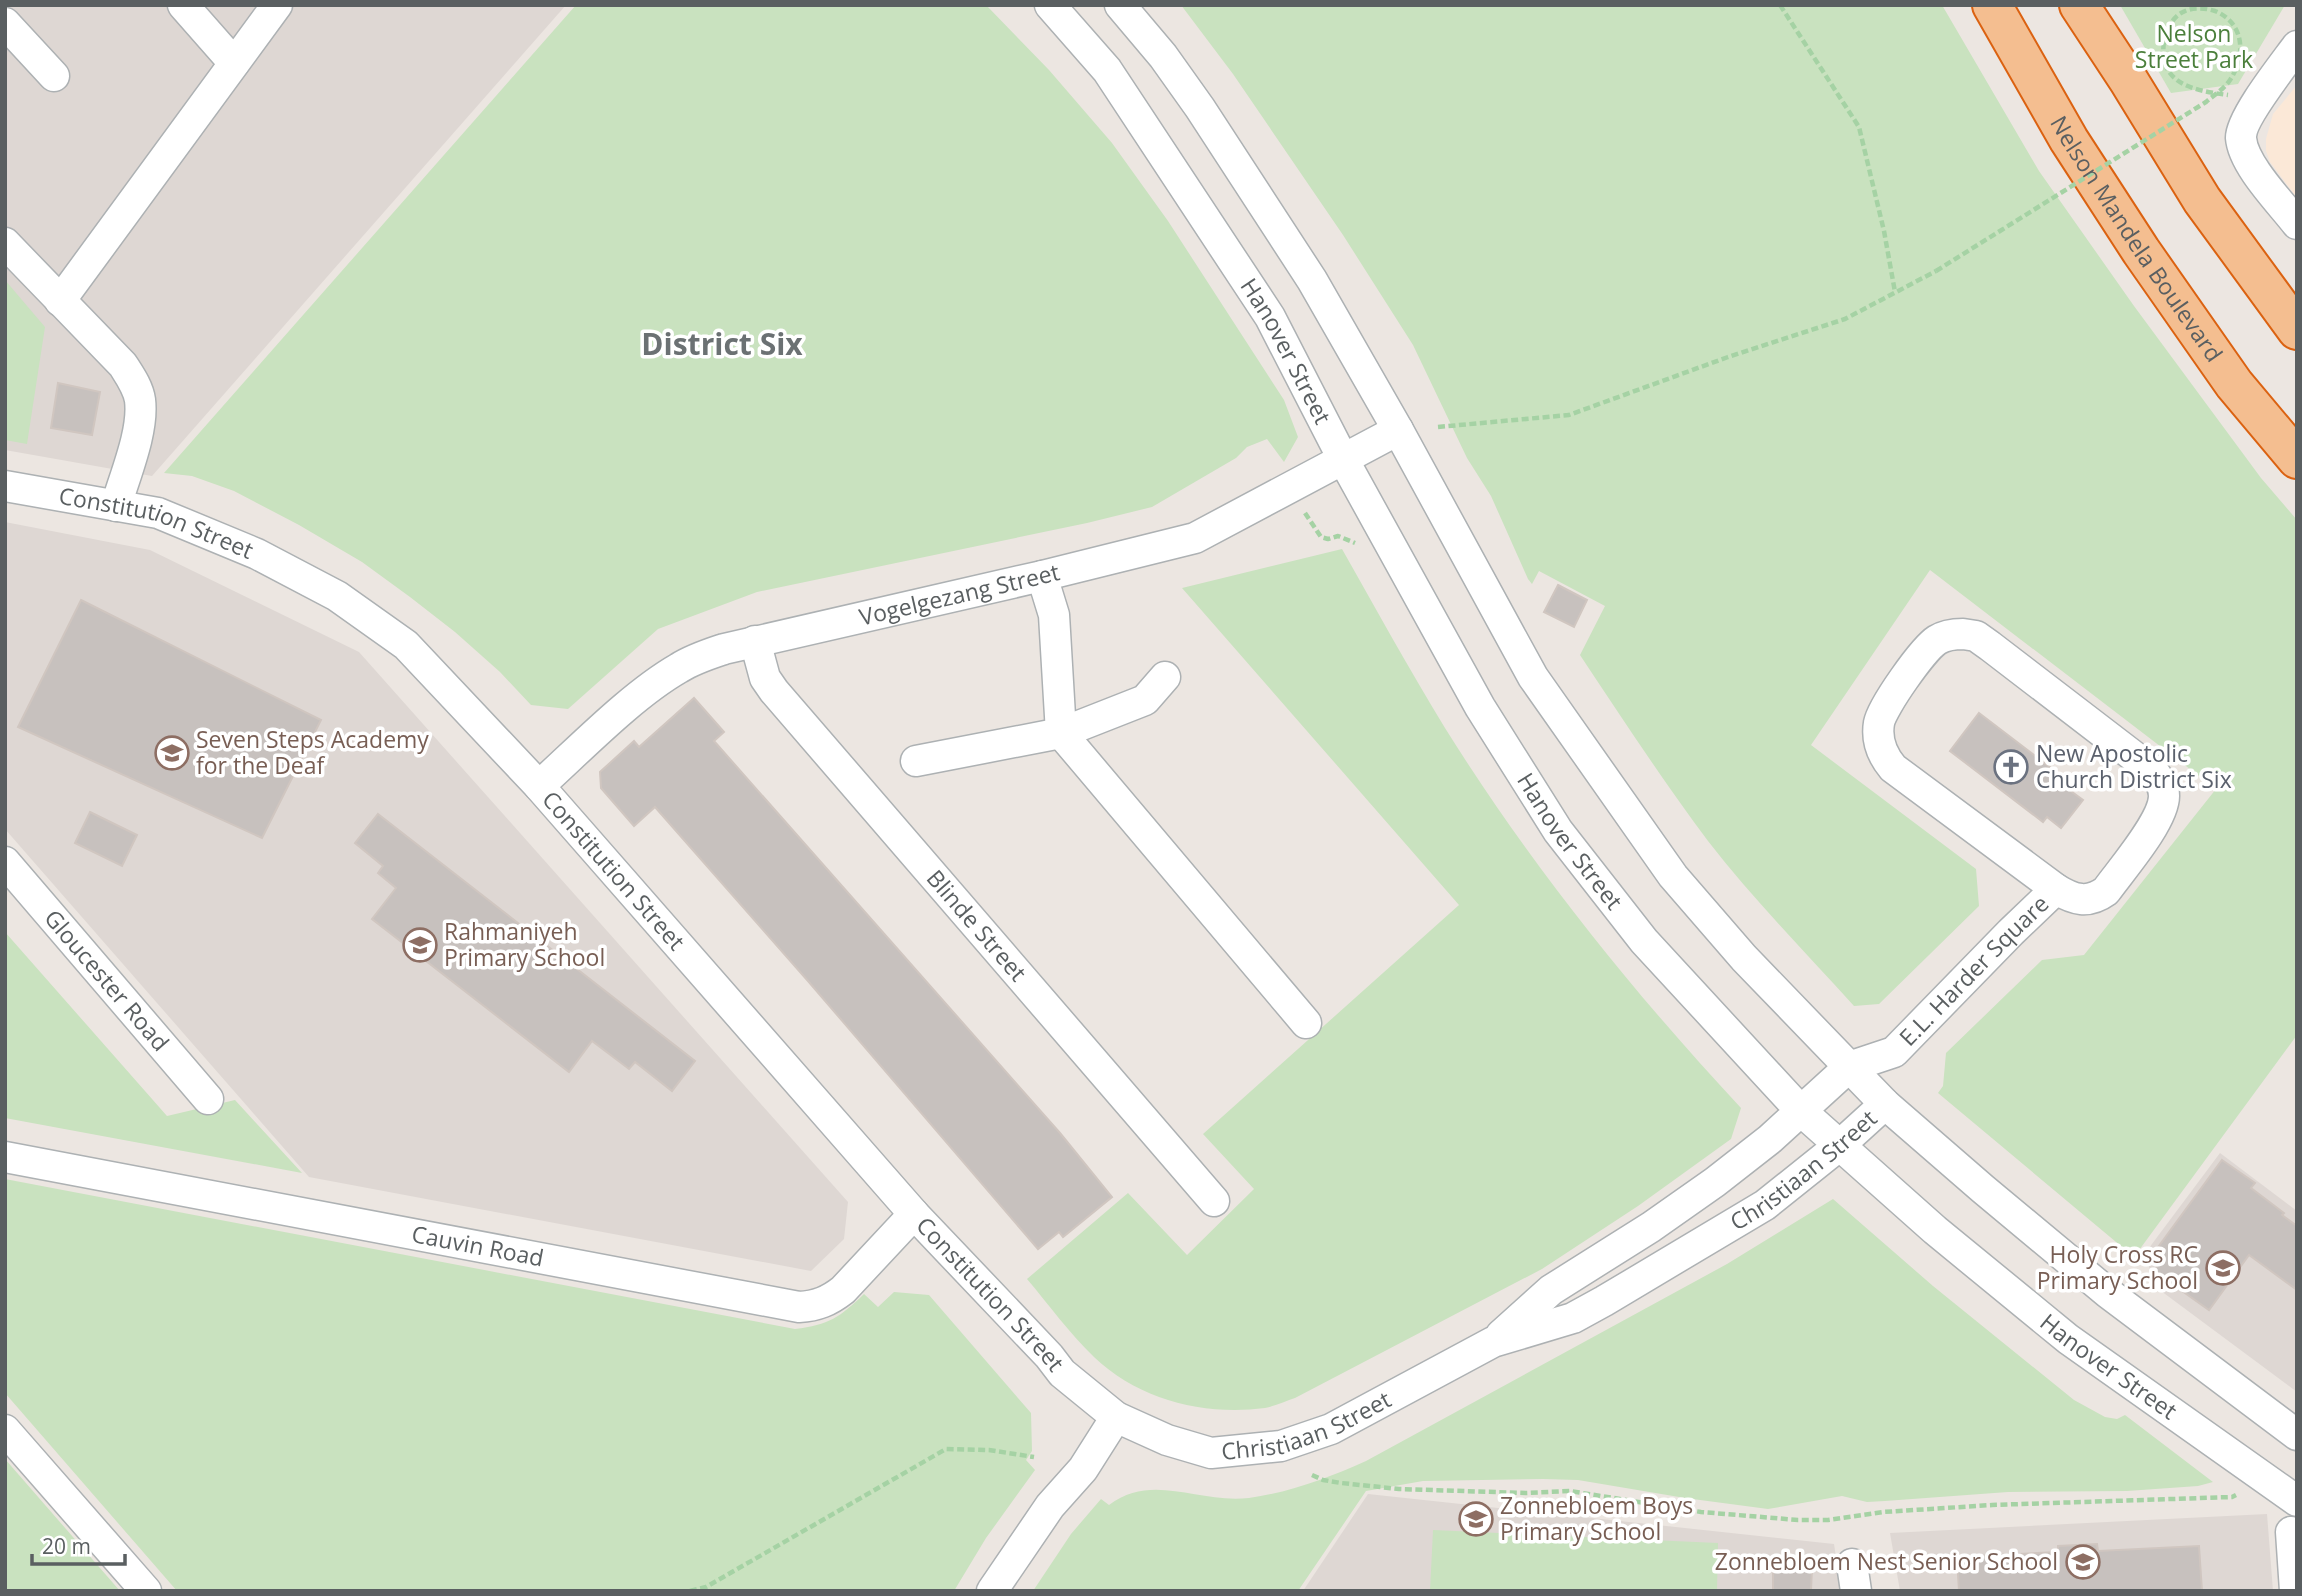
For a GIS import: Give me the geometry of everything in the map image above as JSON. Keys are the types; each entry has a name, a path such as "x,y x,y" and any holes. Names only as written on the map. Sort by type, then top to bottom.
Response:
{"highway":[{"name":"Nelson Mandela Boulevard","path":"1992,5 2069,140 2141,251 2234,384 2297,459"},
{"path":"2078,5 2130,81 2202,200 2297,330"}],"street":[{"path":"183,5 234,63"},
{"path":"60,301 277,5"},
{"name":"Hanover Street","path":"1049,5 1107,70 1269,317 1343,459 1480,707 1558,831 1644,941 1800,1110 1935,1230 2068,1339 2297,1500"},
{"path":"1121,5 1163,57 1312,280 1398,430 1533,677 1673,876 1744,958 1885,1104 2108,1293 2294,1427"},
{"path":"5,23 54,76"},
{"path":"2297,46 2254,108 2241,137 2248,160 2297,224"},
{"path":"5,243 123,365 135,385 140,398 140,422 116,506"},
{"name":"Vogelgezang Street","path":"539,786 641,695 679,668 724,649 1195,538 1398,430"},
{"name":"Constitution Street","path":"5,486 158,513 257,554 337,596 406,646 539,786 914,1214 1062,1373 1116,1417"},
{"path":"1042,576 1054,615 1061,733 1306,1023"},
{"name":"E.L. Harder Square","path":"1949,635 1976,636 2153,771 2161,782 2165,794 2159,817 2106,891 2096,898 2079,900 2056,889 1893,768 1883,756 1878,741 1881,713 1923,653 1937,640 1949,635"},
{"name":"Blinde Street","path":"755,641 765,678 774,691 1214,1201"},
{"path":"916,761 1061,733 1145,701 1164,677"},
{"name":"Gloucester Road","path":"5,862 208,1099"},
{"name":"E.L. Harder Square","path":"1849,1067 1894,1052 2056,889"},
{"name":"E.L. Harder Square","path":"1885,1104 1894,1052"},
{"name":"Christiaan Street","path":"1493,1342 1551,1290 1651,1227 1715,1182 1770,1139 1849,1067"},
{"name":"Christiaan Street","path":"1116,1417 1167,1440 1211,1453 1281,1446 1331,1429 1493,1342 1573,1318 1604,1301 1765,1205 1840,1145 1885,1104"},
{"name":"Cauvin Road","path":"5,1157 799,1307 815,1306 830,1300 843,1290 914,1214"},
{"path":"992,1591 1050,1506 1083,1469 1116,1417"},
{"path":"5,1430 146,1591"},
{"path":"2291,1532 2295,1591"}],"path":[{"path":"1780,5 1859,127 1884,231 1895,292"},
{"path":"1438,427 1569,415 1845,318 1936,271 2206,102 2230,80 2237,66 2241,44 2239,32 2224,15 2211,10 2195,8 2182,12 2172,20 2161,50 2165,63 2178,83 2197,91 2254,108"},
{"path":"1303,510 1321,537 1328,539 1338,536 1363,545"},
{"path":"690,1591 706,1587 946,1449 989,1450 1034,1457"},
{"path":"1312,1475 1341,1483 1399,1489 1526,1493 1570,1491 1701,1512 1798,1520 1828,1520 1883,1512 1992,1505 2232,1497 2241,1492"}],"shaded area":[{"path":"5,5 566,5 152,476 5,450"},
{"path":"2297,85 2297,198 2270,162 2266,139 2273,114"},
{"name":"Rahmaniyeh Primary School","path":"5,522 150,550 359,652 848,1202 844,1239 811,1271 309,1177 5,829"},
{"name":"Holy Cross RC Primary School","path":"2220,1153 2297,1211 2297,1392 2153,1285 2146,1252"},
{"name":"Zonnebloem Boys Primary School","path":"1368,1494 1834,1544 1841,1591 1303,1591"},
{"name":"Zonnebloem Nest Senior School","path":"2267,1514 2273,1591 1900,1591 1890,1533"}],"green space":[{"path":"576,5 986,5 1049,70 1112,143 1168,221 1284,400 1298,437 1284,462 1267,439 1247,447 1236,458 1152,507 757,592 658,629 568,709 531,705 500,672 410,597 362,562 299,525 234,491 192,476 164,473"},
{"path":"1181,5 1942,5 2039,171 2134,306 2261,478 2297,520 2297,1035 2134,1257 1938,1093 1943,1086 1946,1053 2042,960 2084,955 2216,789 1930,570 1811,745 1976,869 1979,906 1879,1004 1854,1006 1725,863 1659,772 1580,655 1605,606 1539,571 1532,584 1528,579 1491,496 1467,458 1413,345 1343,235 1233,74"},
{"name":"Nelson Street Park","path":"2120,5 2285,5 2238,84 2171,93"},
{"path":"5,280 45,327 27,444 5,440"},
{"path":"1342,549 1445,728 1512,828 1622,972 1741,1108 1731,1139 1638,1206 1542,1269 1295,1398 1265,1408 1242,1410 1196,1407 1152,1394 1112,1372 1076,1339 1027,1279 1128,1193 1187,1255 1254,1189 1203,1134 1459,905 1182,588"},
{"path":"5,932 167,1116 235,1100 302,1173 5,1118"},
{"path":"5,1179 795,1329 833,1319 864,1294 878,1307 894,1292 929,1295 1031,1413 1032,1451 1026,1460 1035,1470 986,1538 954,1591 177,1591 5,1393"},
{"path":"1833,1199 1933,1286 2074,1400 2105,1417 2117,1419 2125,1415 2213,1482 2198,1486 2127,1491 2008,1492 1867,1502 1842,1496 1768,1509 1578,1480 1423,1481 1366,1491 1298,1591 1033,1591 1071,1534 1101,1499 1109,1505 1126,1495 1159,1490 1230,1499 1249,1498 1294,1488 1338,1473 1366,1461 1727,1264"},
{"path":"5,1459 120,1591 5,1591"},
{"path":"1433,1530 1718,1543 1717,1591 1430,1591"}],"building":[{"path":"58,383 100,392 92,435 51,428"},
{"path":"1558,585 1587,600 1574,627 1544,612"},
{"path":"81,600 321,720 262,838 18,727"},
{"path":"694,698 724,732 714,741 1060,1133 1112,1197 1063,1237 1059,1232 1038,1249 655,807 634,826 601,788 600,772 634,741 639,747"},
{"name":"New Apostolic Church District Six","path":"1979,713 2072,784 2068,789 2083,800 2061,828 2047,817 2043,822 1950,751"},
{"path":"90,812 137,835 122,866 75,843"},
{"path":"378,814 695,1061 672,1091 635,1062 629,1069 592,1041 569,1072 372,919 396,888 378,873 383,866 355,843"},
{"path":"2222,1160 2255,1183 2251,1188 2297,1226 2297,1290 2249,1255 2209,1310 2154,1271 2161,1260 2153,1254"},
{"path":"2097,1544 2098,1551 2199,1546 2202,1591 1959,1591 1957,1557 2058,1552 2058,1546"},
{"path":"1773,1566 1812,1568 1811,1591 1773,1591"}],"place":[{"name":"Seven Steps Academy for the Deaf","path":"172,753"},
{"name":"New Apostolic Church District Six","path":"2011,767"},
{"name":"Rahmaniyeh Primary School","path":"420,945"},
{"name":"Holy Cross RC Primary School","path":"2223,1268"},
{"name":"Zonnebloem Boys Primary School","path":"1476,1519"},
{"name":"Zonnebloem Nest Senior School","path":"2083,1562"}],"district":[{"name":"District Six","path":"722,345"}]}
